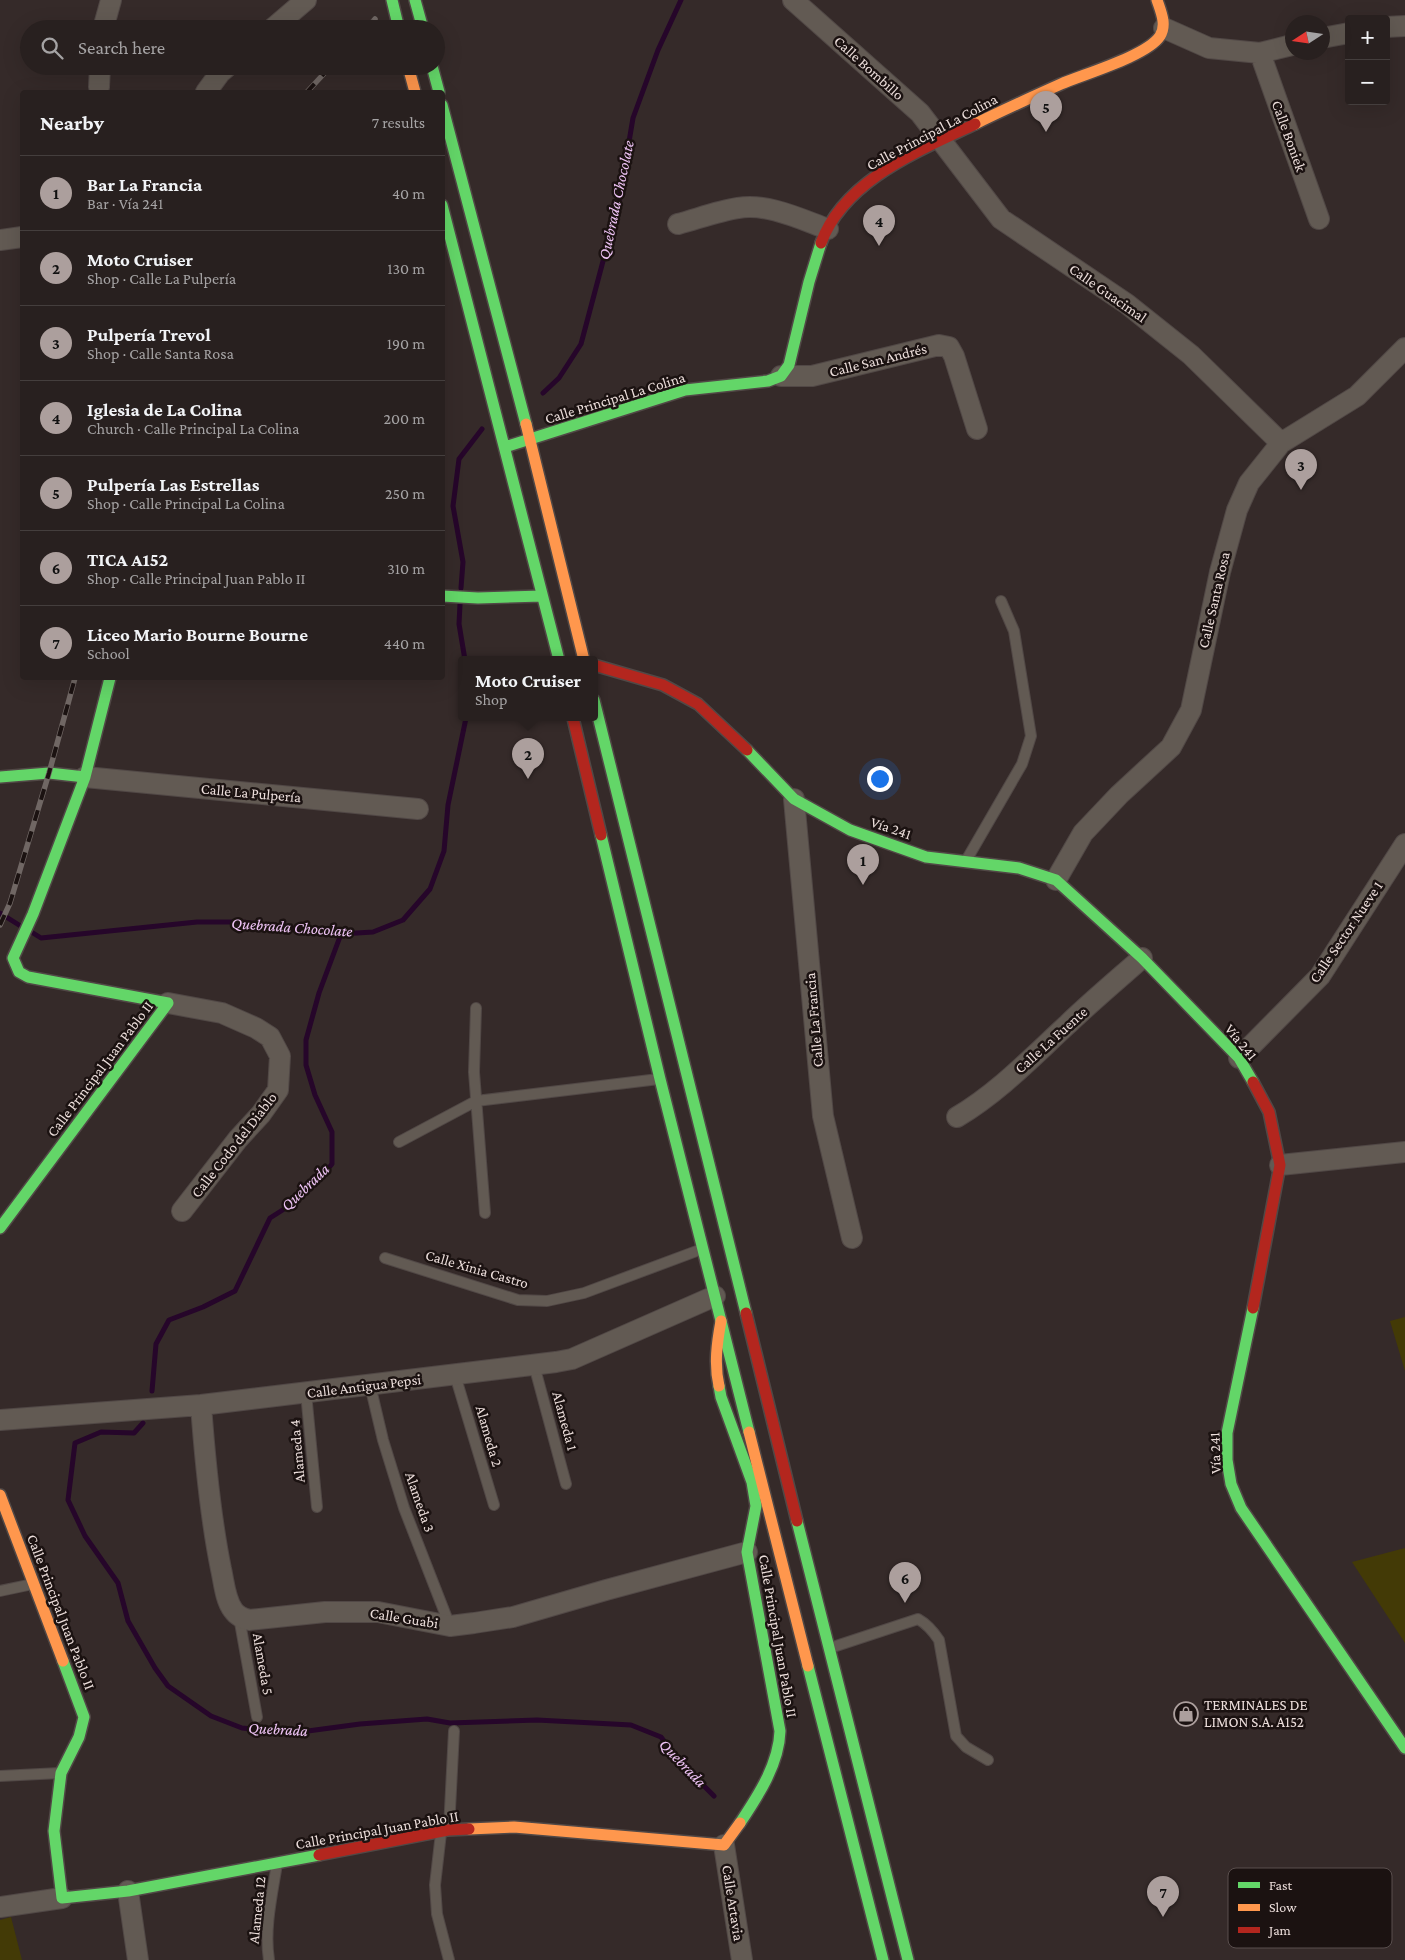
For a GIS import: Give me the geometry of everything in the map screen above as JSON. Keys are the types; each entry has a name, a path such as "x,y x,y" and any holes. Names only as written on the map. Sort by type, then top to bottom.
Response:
{"main road":[{"path":"392,0 397,20"},
{"path":"415,0 421,20"},
{"path":"1157,0 1163,16 1164,28"},
{"name":"Calle Principal La Colina","path":"504,447 685,390 761,382 780,376 789,365 809,282 825,235 840,208 872,179 940,141 1054,86 1140,51 1157,40 1164,28"},
{"path":"410,75 414,90"},
{"path":"434,75 438,90"},
{"path":"445,116 530,440 583,656"},
{"path":"445,217 558,656"},
{"path":"445,596 478,598 542,596"},
{"name":"Vía 241","path":"598,666 663,685 698,704 736,739 794,799 850,830 926,857 1019,868 1056,880 1142,958 1239,1058 1269,1112 1280,1166 1243,1362 1227,1433 1227,1460 1231,1484 1240,1508 1405,1748"},
{"name":"Calle Principal Juan Pablo II","path":"0,1228 168,1003 28,977 19,972 14,958 18,944 33,914 85,777 109,680"},
{"path":"598,716 908,1960"},
{"path":"574,721 660,1079 883,1960"},
{"path":"0,777 49,772 85,777"},
{"name":"Calle Principal Juan Pablo II","path":"0,1494 84,1717 79,1736 61,1773 54,1832 62,1898 128,1890 445,1831 514,1827 724,1845 750,1808 767,1776 776,1755 780,1738 778,1716 747,1552 756,1506 752,1482 721,1397 716,1374 716,1352 721,1320"}],"street":[{"path":"105,20 111,0"},
{"path":"283,20 306,0"},
{"name":"Calle Bombillo","path":"793,0 920,113 940,141"},
{"path":"1390,27 1405,26"},
{"path":"1164,28 1210,48 1260,53 1285,47"},
{"path":"1330,37 1345,34"},
{"name":"Calle Boniek","path":"1260,53 1319,219"},
{"path":"99,87 100,75"},
{"path":"207,90 218,75"},
{"name":"Calle Guacimal","path":"940,141 1000,219 1127,304 1191,355 1281,443"},
{"path":"678,224 738,208 756,207 772,210 828,229"},
{"path":"0,240 20,237"},
{"name":"Calle San Andrés","path":"780,376 812,376 939,345 949,347 954,356 977,429"},
{"name":"Calle Santa Rosa","path":"1056,880 1083,833 1119,795 1171,748 1191,710 1220,572 1237,510 1249,483 1281,443 1356,396 1405,348"},
{"name":"Calle La Pulpería","path":"85,777 418,809"},
{"name":"Calle La Francia","path":"794,799 823,1116 852,1238"},
{"name":"Calle Sector Nueve 1","path":"1239,1058 1320,976 1405,844"},
{"name":"Calle La Fuente","path":"957,1117 979,1104 1021,1068 1142,958"},
{"name":"Calle Codo del Diablo","path":"168,1003 222,1013 256,1028 270,1038 280,1056 278,1090 182,1212"},
{"path":"1280,1166 1405,1152"},
{"name":"Calle Antigua Pepsi","path":"0,1420 201,1405 572,1359 715,1296"},
{"path":"201,1405 207,1486 215,1540 228,1602 239,1617"},
{"name":"Calle Guabi","path":"239,1617 249,1620 325,1612 378,1612 450,1626 513,1617 747,1552"},
{"name":"Calle Artavia","path":"724,1845 742,1960"},
{"path":"128,1890 138,1960"},
{"path":"0,1907 62,1898"}],"lane":[{"path":"965,862 1022,764 1031,736 1014,631 1001,600"},
{"path":"476,1008 474,1072 485,1213"},
{"path":"399,1142 476,1101 660,1079"},
{"name":"Calle Xinia Castro","path":"386,1258 518,1300 547,1301 584,1293 703,1249"},
{"name":"Alameda 1","path":"534,1365 566,1484"},
{"name":"Alameda 2","path":"455,1375 494,1505"},
{"name":"Alameda 3","path":"370,1385 383,1440 404,1508 450,1626"},
{"name":"Alameda 4","path":"306,1392 317,1507"},
{"path":"0,1590 34,1584"},
{"name":"Alameda 5","path":"239,1617 256,1717"},
{"path":"829,1648 918,1619 932,1630 939,1640 956,1736 966,1747 988,1760"},
{"path":"449,1960 437,1914 435,1885 445,1831 454,1731"},
{"path":"0,1776 61,1773"},
{"name":"Alameda 12","path":"269,1960 267,1950 270,1902 278,1863"}],"shaded area":[{"path":"1405,1317 1405,1371 1390,1321"},
{"path":"1405,1548 1405,1643 1352,1562"},
{"path":"11,1917 22,1960 0,1960 0,1920"}],"waterway":[{"name":"Quebrada Chocolate","path":"543,393 559,378 581,344 619,201 633,118 658,50 681,0"},
{"name":"Quebrada Chocolate","path":"461,588 463,562 453,506 459,459 482,429"},
{"name":"Quebrada Chocolate","path":"460,604 459,624 464,656"},
{"name":"Quebrada Chocolate","path":"33,933 41,938 197,922 242,922 341,934 373,932 403,920 430,889 444,851 448,805 465,721"},
{"name":"Quebrada Chocolate","path":"0,913 19,925"},
{"name":"Quebrada","path":"152,1391 156,1344 169,1320 203,1307 235,1291 270,1218 292,1204 316,1183 332,1164 332,1132 315,1095 306,1065 306,1040 319,993 341,934"},
{"name":"Quebrada","path":"143,1423 134,1433 101,1432 75,1443 68,1500 85,1536 118,1583 128,1621 155,1668 168,1686 211,1716 242,1728 293,1733 360,1724 427,1719 450,1723 537,1720 631,1725 661,1737 679,1761 714,1796"}],"railway":[{"path":"309,90 323,75"},
{"path":"0,925 10,903 74,680"}],"traffic: fast":[{"path":"392,0 397,20"},
{"path":"415,0 421,20"},
{"path":"434,75 438,90"},
{"path":"445,116 526,424"},
{"path":"445,217 558,656"},
{"path":"508,446 685,390 768,381 781,376 789,365 809,282 821,243"},
{"path":"445,596 478,598 542,596"},
{"path":"0,777 49,773 85,777 109,680"},
{"path":"598,716 746,1313"},
{"path":"747,750 794,799 850,830 926,857 1019,868 1056,880 1142,958 1239,1058 1253,1082"},
{"path":"0,1228 168,1003 28,977 19,972 13,958 33,914 85,777"},
{"path":"601,835 749,1432"},
{"path":"1253,1308 1227,1433 1227,1460 1231,1484 1241,1508 1405,1748"},
{"path":"719,1386 721,1397 752,1482 756,1506 747,1552 780,1731 779,1743 772,1767 740,1823"},
{"path":"797,1521 908,1960"},
{"path":"63,1661 84,1717 79,1737 61,1773 54,1831 62,1898 128,1891 319,1855"},
{"path":"808,1666 883,1960"}],"traffic: slow":[{"path":"975,124 1061,84 1142,51 1153,43 1162,32 1163,18 1157,0"},
{"path":"410,75 414,90"},
{"path":"526,424 583,656"},
{"path":"719,1386 717,1354 721,1321"},
{"path":"749,1432 808,1666"},
{"path":"0,1495 63,1661"},
{"path":"469,1829 514,1827 724,1845 740,1823"}],"traffic: jam":[{"path":"821,243 832,221 847,202 865,185 907,157 975,124"},
{"path":"598,666 663,685 698,704 747,750"},
{"path":"574,721 601,835"},
{"path":"1253,1082 1269,1112 1280,1165 1253,1308"},
{"path":"746,1313 797,1521"},
{"path":"319,1855 448,1830 469,1829"}],"place":[{"name":"Pulpería Las Estrellas","path":"1046,132"},
{"name":"Iglesia de La Colina","path":"879,246"},
{"name":"Pulpería Trevol","path":"1301,490"},
{"name":"Moto Cruiser","path":"528,779"},
{"name":"Bar La Francia","path":"863,885"},
{"name":"TICA A152","path":"905,1603"},
{"name":"TERMINALES DE LIMON S.A. A152","path":"1186,1714"},
{"name":"Liceo Mario Bourne Bourne","path":"1163,1917"}]}
